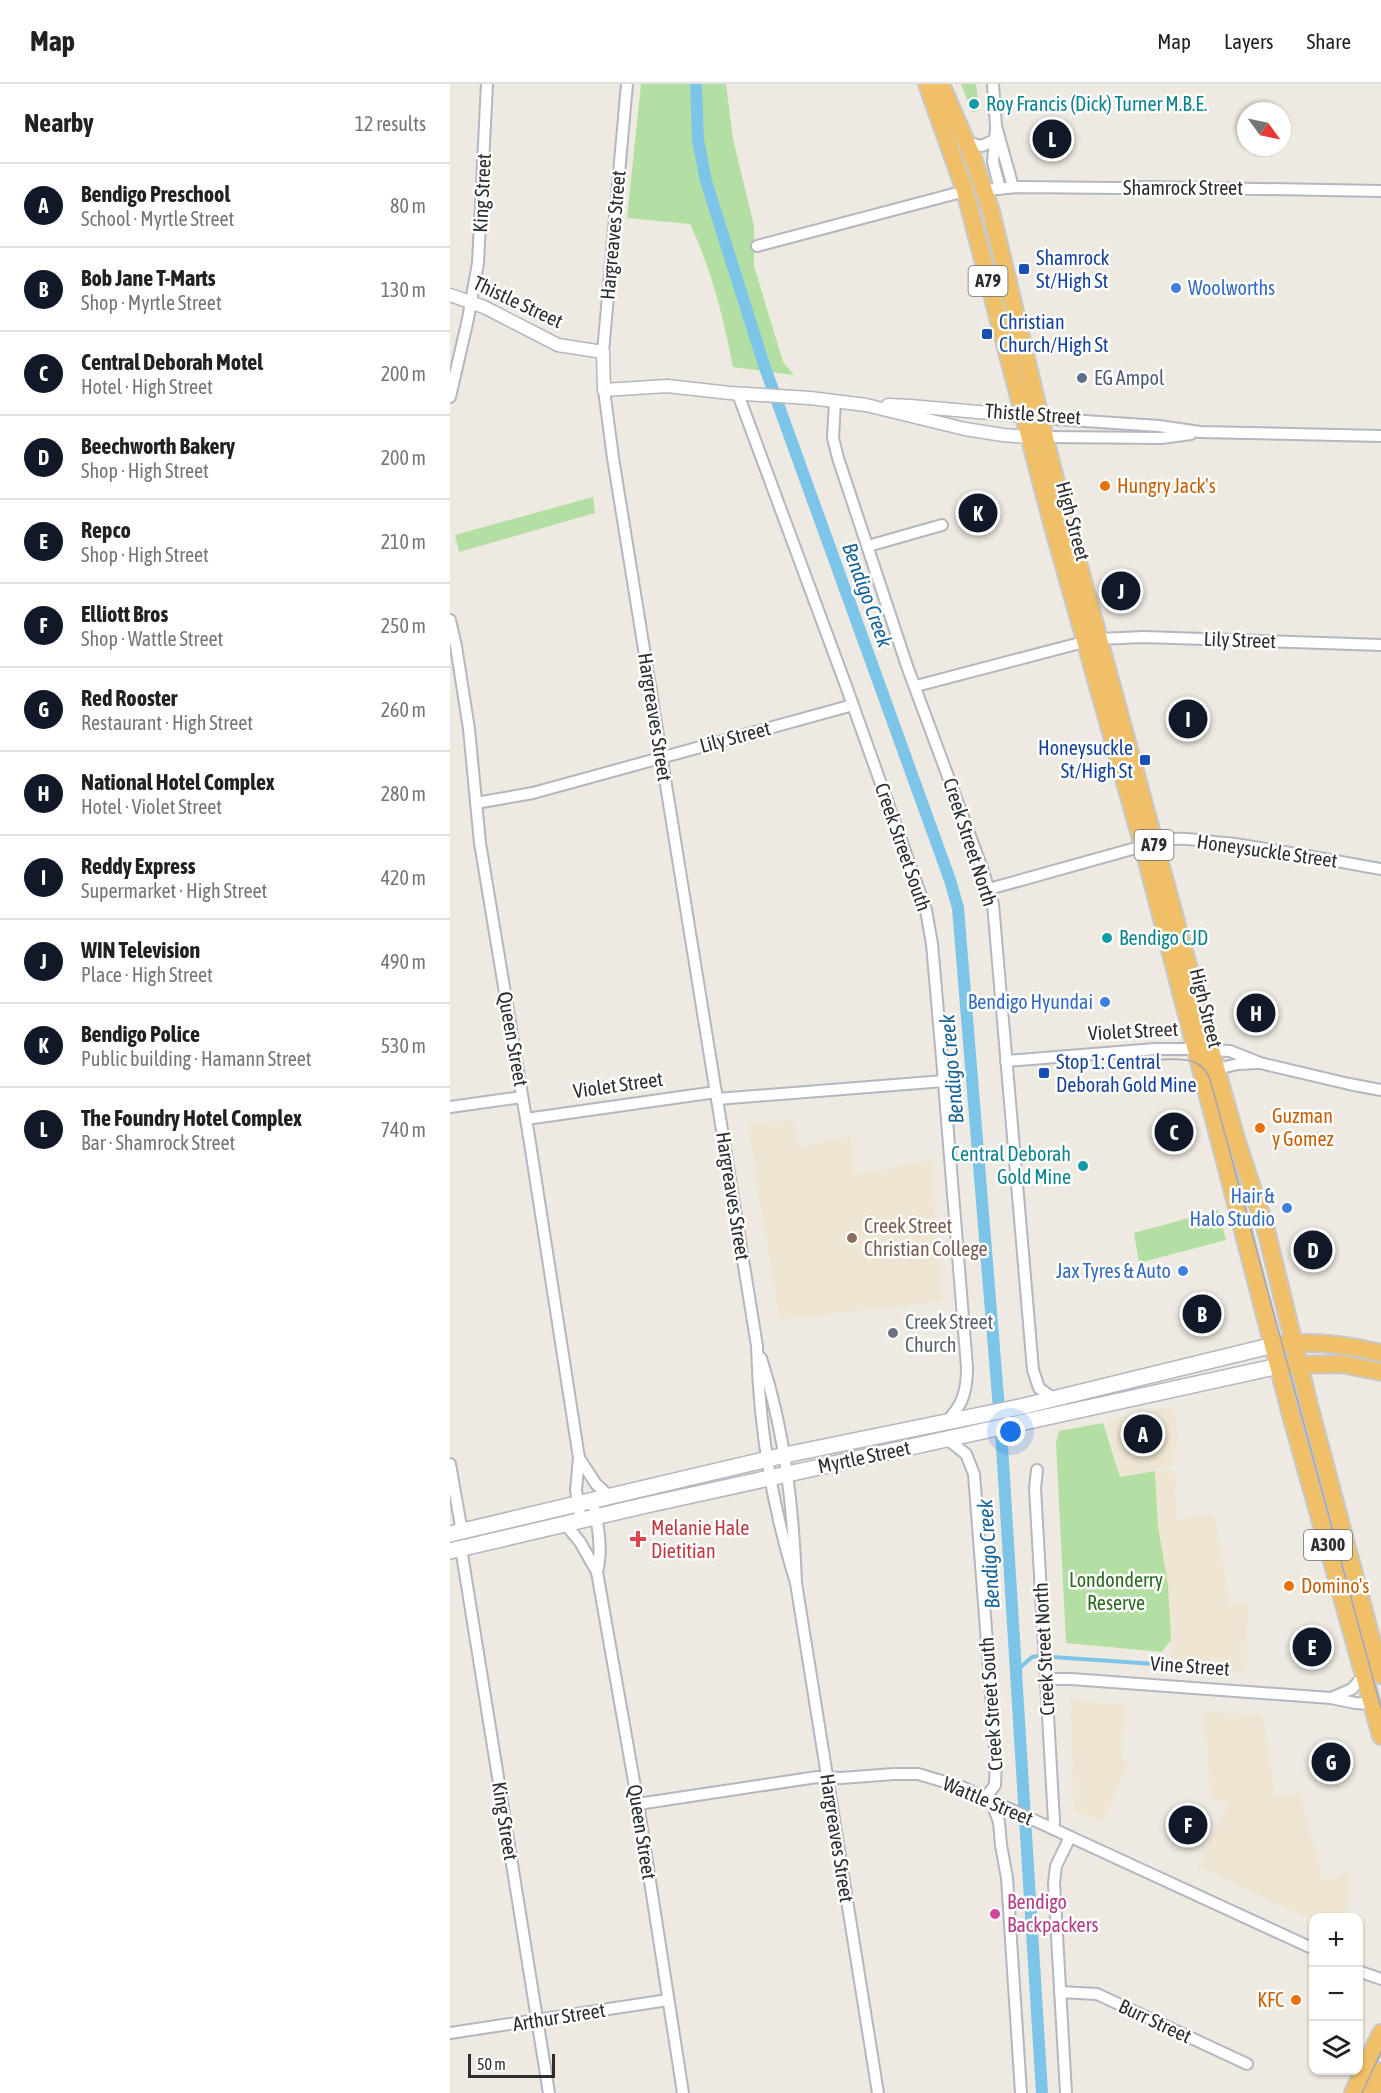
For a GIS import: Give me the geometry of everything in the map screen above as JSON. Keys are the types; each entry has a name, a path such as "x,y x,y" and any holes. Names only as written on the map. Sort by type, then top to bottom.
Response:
{"highway":[{"name":"High Street","path":"927,84 964,191 1023,416 1037,437 1209,1072 1225,1161 1291,1415 1373,1675"},
{"name":"High Street","path":"941,84 966,142 992,190 1007,271 1040,418 1037,437"},
{"path":"964,191 992,190"},
{"name":"Thistle Street","path":"1023,416 1040,418"},
{"name":"High Street","path":"1209,1072 1241,1154 1266,1230 1373,1675 1381,1736"},
{"path":"1225,1161 1241,1154"},
{"path":"1274,1345 1294,1343 1346,1346 1381,1353"},
{"path":"1279,1366 1342,1364 1381,1372"},
{"path":"1353,2093 1381,2033"},
{"path":"1371,2093 1381,2071"}],"main road":[{"name":"Myrtle Street","path":"1021,1414 1054,1399 1274,1345"},
{"name":"Myrtle Street","path":"456,1533 785,1455 945,1431 1021,1414 1279,1366"},
{"name":"Myrtle Street","path":"455,1550 788,1474 945,1431"}],"street":[{"name":"King Street","path":"471,302 479,257 488,84"},
{"name":"Hargreaves Street","path":"627,84 603,352 604,390 611,446 757,1346 759,1399 767,1460 786,1551 796,1583"},
{"path":"993,84 996,126 1013,188"},
{"path":"992,190 996,126"},
{"path":"966,142 982,146 994,140"},
{"name":"Shamrock Street","path":"992,190 1148,187 1381,190"},
{"path":"757,246 964,191"},
{"name":"Thistle Street","path":"450,294 558,345 603,352"},
{"path":"450,397 471,302"},
{"name":"Thistle Street","path":"604,390 667,386 723,393 1023,416"},
{"name":"Creek Street South","path":"738,394 922,896 932,944 968,1375 963,1400 945,1431 966,1454 974,1474 996,1760 995,1785 988,1798 999,1822 1007,1878 1021,2093"},
{"name":"Creek Street North","path":"835,401 833,429 835,448 993,904 1033,1370 1039,1388 1054,1399"},
{"name":"Thistle Street","path":"866,405 965,429 1003,435 1161,438 1200,432"},
{"name":"Thistle Street","path":"1040,418 1159,426 1200,432 1381,436"},
{"path":"868,546 942,525"},
{"name":"Queen Street","path":"450,620 469,729 480,843 579,1458 576,1475 599,1561 597,1572"},
{"name":"Lily Street","path":"916,686 1092,641 1144,637 1381,645"},
{"name":"Lily Street","path":"476,803 533,793 853,705"},
{"name":"Honeysuckle Street","path":"989,889 1169,838 1257,847 1381,868"},
{"name":"Violet Street","path":"1006,1061 1155,1049 1203,1049 1239,1054 1260,1063 1349,1084 1381,1089"},
{"name":"Violet Street","path":"1209,1072 1238,1064 1260,1063"},
{"name":"Violet Street","path":"526,1119 716,1096 944,1081"},
{"path":"450,1107 522,1097"},
{"name":"Hargreaves Street","path":"757,1346 774,1397 785,1455 794,1536 796,1583 878,2093"},
{"name":"Queen Street","path":"579,1458 596,1484 610,1497"},
{"path":"450,1464 456,1533"},
{"name":"Creek Street North","path":"1037,1470 1035,1488 1053,1829"},
{"name":"Queen Street","path":"566,1525 580,1542 597,1572 638,1804 683,2093"},
{"name":"King Street","path":"455,1550 549,2093"},
{"path":"1331,1698 1352,1689 1373,1675"},
{"name":"Vine Street","path":"1046,1679 1331,1698 1358,1704 1376,1703"},
{"name":"Wattle Street","path":"638,1804 802,1778 918,1774 953,1784 988,1798 1309,1947"},
{"path":"1066,2093 1054,1878 1056,1866 1070,1837"},
{"path":"1363,1972 1381,1979"},
{"name":"Burr Street","path":"1060,1992 1097,1994 1247,2064"},
{"name":"Arthur Street","path":"450,2033 668,2000"}],"shaded area":[{"name":"Creek Street Christian College","path":"794,1120 799,1147 851,1136 854,1175 931,1160 943,1301 779,1320 748,1124"},
{"path":"1173,1406 1178,1447 1172,1449 1173,1465 1120,1477 1107,1421"},
{"path":"1174,1470 1177,1520 1214,1514 1229,1604 1248,1603 1246,1674 1172,1667 1168,1585 1158,1526 1156,1472"},
{"path":"1071,1700 1128,1705 1126,1716 1124,1716 1121,1758 1129,1763 1102,1822 1074,1810"},
{"path":"1203,1712 1262,1715 1275,1798 1300,1792 1323,1881 1350,1874 1344,1913 1309,1913 1309,1918 1198,1867 1229,1803 1211,1798"}],"green space":[{"path":"641,84 726,84 733,139 754,226 754,266 783,362 794,375 733,367 716,294 705,259 690,224 627,218"},
{"path":"961,84 976,84 979,110 972,112"},
{"path":"593,497 595,513 459,552 455,535"},
{"path":"1218,1210 1226,1240 1139,1263 1134,1233"},
{"name":"Londonderry Reserve","path":"1103,1423 1120,1477 1155,1471 1158,1526 1168,1585 1171,1640 1162,1652 1066,1643 1056,1442 1059,1431"}],"waterway":[{"name":"Bendigo Creek","path":"696,84 698,140 706,181 764,365 950,880 958,908 1002,1446 1042,2093"},
{"path":"1016,1671 1032,1657 1038,1656 1169,1665"}],"tram line":[{"path":"1101,1069 1148,1061 1185,1060 1199,1065 1210,1079 1381,1708"},
{"path":"1362,2093 1381,2052"}],"place":[{"name":"Roy Francis (Dick) Turner M.B.E.","path":"974,104"},
{"name":"The Foundry Hotel Complex","path":"1052,139"},
{"name":"Shamrock St/High St","path":"1024,269"},
{"name":"Woolworths","path":"1176,288"},
{"name":"Christian Church/High St","path":"987,334"},
{"name":"EG Ampol","path":"1082,378"},
{"name":"Hungry Jack's","path":"1105,486"},
{"name":"Bendigo Police","path":"978,513"},
{"name":"WIN Television","path":"1121,591"},
{"name":"Reddy Express","path":"1188,719"},
{"name":"Honeysuckle St/High St","path":"1145,760"},
{"name":"Bendigo CJD","path":"1107,938"},
{"name":"Bendigo Hyundai","path":"1105,1002"},
{"name":"National Hotel Complex","path":"1256,1013"},
{"name":"Stop 1: Central Deborah Gold Mine","path":"1044,1073"},
{"name":"Guzman y Gomez","path":"1260,1128"},
{"name":"Central Deborah Motel","path":"1174,1132"},
{"name":"Central Deborah Gold Mine","path":"1083,1166"},
{"name":"Hair & Halo Studio","path":"1287,1208"},
{"name":"Creek Street Christian College","path":"852,1238"},
{"name":"Beechworth Bakery","path":"1313,1250"},
{"name":"Jax Tyres & Auto","path":"1183,1271"},
{"name":"Bob Jane T-Marts","path":"1202,1314"},
{"name":"Creek Street Church","path":"893,1333"},
{"name":"Bendigo Preschool","path":"1143,1434"},
{"name":"Melanie Hale Dietitian","path":"638,1539"},
{"name":"Domino's","path":"1289,1586"},
{"name":"Repco","path":"1312,1647"},
{"name":"Red Rooster","path":"1331,1762"},
{"name":"Elliott Bros","path":"1188,1825"},
{"name":"Bendigo Backpackers","path":"995,1914"},
{"name":"KFC","path":"1296,2000"}]}
